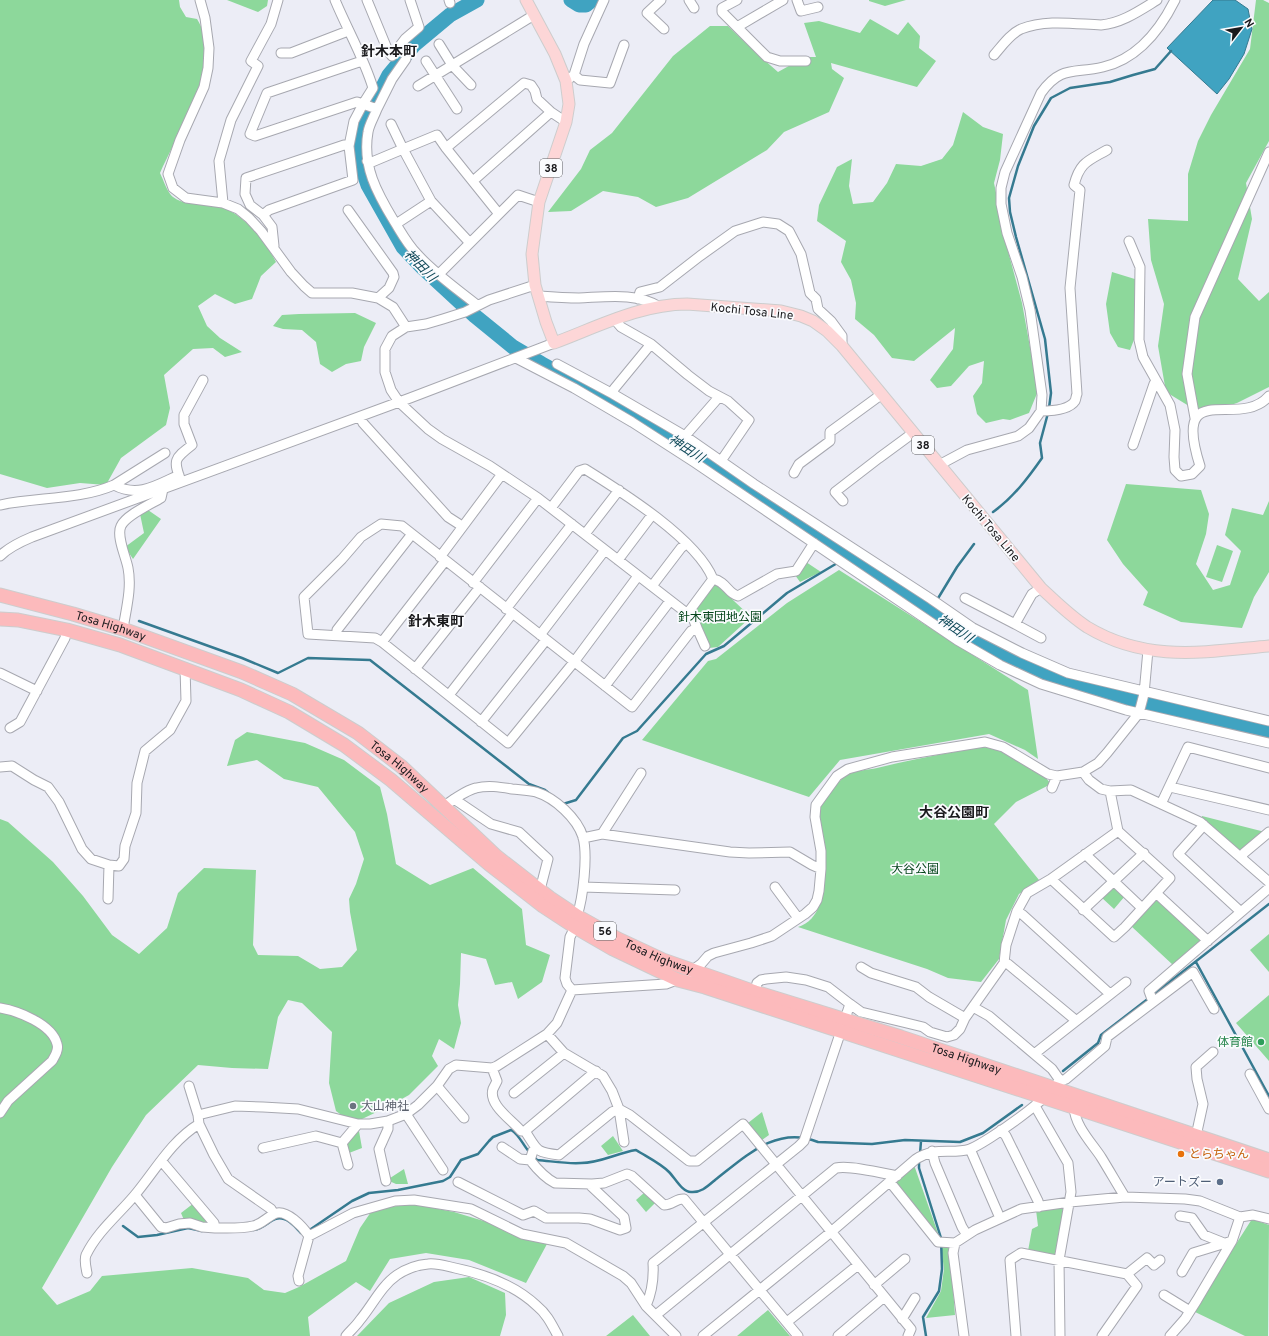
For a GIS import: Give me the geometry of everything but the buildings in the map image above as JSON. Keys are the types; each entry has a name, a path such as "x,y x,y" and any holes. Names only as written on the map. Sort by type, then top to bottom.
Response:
{"highway":[{"name":"Tosa Highway","path":"0,595 123,629 242,672 292,694 358,733 449,802 496,856 613,949 678,980 843,1026 901,1037 1048,1094 1196,1136 1269,1160"},
{"name":"Tosa Highway","path":"3,618 67,630 120,645 241,690 289,712 344,745 391,780 489,864 543,906 624,941 663,960 755,992 843,1026"},
{"name":"Tosa Highway","path":"1048,1094 1074,1108 1269,1171"}],"main road":[{"name":"38","path":"526,0 555,54 570,78 569,104 566,122 539,202 532,254 535,285 554,343"},
{"name":"Kochi Tosa Line","path":"554,343 641,311 673,304 781,311 801,316 827,331 842,346 1041,588 1066,612 1088,627 1124,644 1148,650 1170,653 1190,653 1269,646"}],"street":[{"path":"200,0 209,48 208,68 204,87 180,140 168,174 173,188 186,198 223,203 238,209 261,231 292,272 312,293 352,293 378,298 393,307 406,327"},
{"path":"223,203 219,161 231,120 258,66 251,61 271,24 278,0"},
{"path":"335,0 373,88 368,131 367,161 370,176 380,198 408,243 418,255 472,308"},
{"path":"367,0 388,51 392,56 405,39 419,27 410,0"},
{"path":"604,0 570,78 610,83 624,45"},
{"path":"661,0 647,12 664,29"},
{"path":"737,0 722,8 722,12 767,57 780,61 806,61"},
{"path":"737,28 783,0"},
{"path":"797,0 801,11 818,7"},
{"path":"994,55 1006,41 1020,30 1045,23 1101,25 1120,22 1157,0"},
{"path":"939,465 967,450 1018,436 1028,428 1041,411 1042,395 1030,310 1022,277 1007,233 1001,188 1005,172 1041,93 1050,82 1061,74 1104,66 1125,58 1141,47 1156,31 1168,14 1175,0"},
{"path":"418,86 534,15"},
{"path":"281,54 291,54 348,31"},
{"path":"439,44 452,65 471,85"},
{"path":"263,215 269,210 354,180 349,146 354,121 370,107 406,59"},
{"path":"362,61 267,93 250,134 255,136 358,102 370,107"},
{"path":"426,61 457,109"},
{"path":"446,148 524,83 531,85 535,91 537,99 551,112 566,122"},
{"path":"474,181 551,112"},
{"path":"391,124 431,201 470,243"},
{"path":"367,161 372,162 437,135 499,214"},
{"path":"274,247 272,227 263,215 250,205 245,194 246,178 344,145 349,146"},
{"path":"1041,411 1054,411 1066,407 1075,401 1077,394 1070,288 1080,190 1074,185 1077,173 1084,164 1107,150"},
{"path":"1129,241 1140,267 1139,340 1143,357 1170,405 1175,430 1175,470 1181,476 1192,474 1200,466 1192,432 1195,418 1188,374 1195,317 1269,152"},
{"path":"439,274 518,195 539,202"},
{"path":"396,224 431,201"},
{"path":"348,210 393,273 394,277 389,288 378,298"},
{"path":"638,299 640,292 660,287 735,231 762,222 778,224 789,231 801,254 810,293 816,299 818,309 832,321 842,336 842,346"},
{"path":"535,285 426,324 406,327 392,336 385,349 385,372 391,390 399,402 428,429 442,439 490,466 538,498 693,618 705,646"},
{"path":"539,296 580,298 604,296 638,299 653,302 660,307"},
{"path":"615,320 621,327 651,344 688,375 719,397 728,400 749,420 722,461"},
{"path":"114,484 123,490 135,491 148,489 181,479 360,417 554,343"},
{"path":"613,394 614,389 651,344"},
{"path":"518,357 632,422 694,462 956,640 1000,665 1041,684 1140,712 1269,743"},
{"path":"557,364 613,394 685,436 973,628 1022,653 1068,673 1144,693 1269,721"},
{"path":"181,479 176,463 178,456 192,445 184,424 184,415 203,380"},
{"path":"1133,444 1156,381"},
{"path":"794,473 799,464 830,441 830,432 882,394"},
{"path":"1195,418 1204,411 1215,409 1244,410 1252,408 1264,402 1269,396"},
{"path":"685,436 719,397"},
{"path":"360,417 363,423 448,517 462,526"},
{"path":"843,502 835,492 913,433"},
{"path":"0,505 100,491 165,453"},
{"path":"551,508 579,471 585,469 619,490 680,537 708,569 713,580"},
{"path":"382,642 442,559 462,526 502,474"},
{"path":"0,556 18,543 32,537 163,489 181,479"},
{"path":"123,629 130,583 128,567 119,533 121,525 128,518 161,498 163,489"},
{"path":"585,534 619,490"},
{"path":"415,669 538,498"},
{"path":"618,560 652,515"},
{"path":"638,576 574,662 508,743 375,638 308,634 304,597 342,559 361,537 381,524 402,526 442,559 476,585 574,662 604,686 632,707 691,631 697,628"},
{"path":"449,695 572,524"},
{"path":"337,635 337,630 412,534"},
{"path":"713,580 720,581 734,595 738,596 778,574 796,571 814,543"},
{"path":"652,586 681,548 686,544"},
{"path":"481,722 605,550"},
{"path":"687,614 713,580"},
{"path":"1015,624 1032,594 1041,588"},
{"path":"965,598 1041,638"},
{"path":"604,686 670,601"},
{"path":"10,728 20,722 65,638 67,630"},
{"path":"572,990 666,984 678,980 693,971 708,956 728,948 751,943 772,936 813,907 817,900 821,869 821,851 815,817 816,805 837,776 848,769 892,757 985,742 1003,747 1048,774 1057,776 1083,772 1098,763 1140,712 1144,693 1148,650"},
{"path":"0,767 12,766 48,787 59,802 82,849 91,859 109,865 118,866 124,859 125,846 136,813 137,783 146,751 170,730 186,702 185,668"},
{"path":"0,673 37,691"},
{"path":"1161,804 1188,747 1269,768"},
{"path":"1083,772 1089,780 1101,789 1110,791 1131,790 1204,825 1269,882"},
{"path":"602,834 640,773"},
{"path":"1052,788 1057,776"},
{"path":"449,802 475,788 495,786 535,792 550,798 565,811 577,825 583,838 585,860 580,906 570,937 565,978 567,984 572,990"},
{"path":"1170,786 1269,810"},
{"path":"1051,879 1114,937 1170,878 1118,831 1110,791"},
{"path":"449,802 491,824 519,832 548,860 540,890"},
{"path":"1204,825 1178,854 1241,912"},
{"path":"755,992 757,983 766,978 786,977 806,980 828,988 861,1012 923,1027 930,1032 947,1037 954,1036 960,1029 964,1018 1004,963 1006,945 1017,911 1027,893 1051,879 1118,831"},
{"path":"1241,858 1244,853 1269,832"},
{"path":"583,838 602,834 730,852 790,852 821,869"},
{"path":"1083,910 1144,853"},
{"path":"1085,854 1142,908"},
{"path":"108,899 109,865"},
{"path":"583,887 675,890"},
{"path":"775,887 798,918"},
{"path":"1151,998 1148,991 1269,888"},
{"path":"1156,893 1208,941"},
{"path":"1017,911 1110,994"},
{"path":"1004,963 1008,964 1075,1021"},
{"path":"861,967 871,973 916,987 928,997 964,1018"},
{"path":"703,1336 924,1155 970,1149 1001,1130 1048,1094 1105,1046 1107,1037 1151,998 1192,972 1214,1009"},
{"path":"1036,1055 1038,1051 1126,982"},
{"path":"87,1273 85,1257 98,1235 135,1195 168,1151 191,1129 199,1119 235,1106 298,1109 358,1124 388,1121 406,1114 418,1105 437,1086 449,1069 456,1065 492,1068 547,1034 557,1023 572,990"},
{"path":"646,1306 651,1294 654,1275 653,1263 799,1146 805,1137 850,1004"},
{"path":"973,1007 989,1016 1036,1055 1052,1069 1058,1079 1048,1094 1068,1163 1071,1192 1059,1260 1060,1336"},
{"path":"0,1008 26,1016 44,1026 48,1029 57,1044 56,1053 52,1062 8,1101 0,1113"},
{"path":"547,1034 564,1053 582,1064 596,1070 603,1076 612,1091 619,1109 624,1142"},
{"path":"1196,1136 1203,1104 1197,1079 1196,1067 1213,1052"},
{"path":"514,1093 564,1053"},
{"path":"492,1068 497,1081 492,1090 492,1098 501,1112 521,1131 525,1131"},
{"path":"525,1131 596,1070"},
{"path":"1250,1074 1269,1109"},
{"path":"189,1086 199,1119 214,1155 228,1179 271,1209 274,1214"},
{"path":"437,1086 464,1118"},
{"path":"1074,1108 1074,1114 1078,1122 1125,1198"},
{"path":"619,1109 630,1115 689,1161 697,1161 743,1124 911,1329 908,1336"},
{"path":"502,1147 520,1159 532,1154 541,1153 560,1155 612,1112 619,1109"},
{"path":"406,1114 443,1170"},
{"path":"386,1181 379,1149 388,1129 388,1121"},
{"path":"342,1143 358,1124"},
{"path":"1001,1130 1006,1136 1038,1201 1039,1206"},
{"path":"525,1131 536,1167 550,1181 555,1183 604,1183 627,1174 632,1176 664,1205 684,1199 798,1336"},
{"path":"263,1148 316,1136 342,1143"},
{"path":"342,1143 348,1165"},
{"path":"970,1149 1000,1218"},
{"path":"924,1155 935,1163 967,1236"},
{"path":"160,1162 164,1164 214,1223 215,1228"},
{"path":"656,1315 836,1168 893,1179 941,1242 955,1243 975,1230 1021,1208 1070,1202 1125,1198 1185,1199 1200,1201 1240,1217 1253,1216 1269,1218"},
{"path":"458,1182 523,1215 534,1211 546,1218 590,1219 620,1230 626,1228 624,1217 592,1186 592,1184"},
{"path":"135,1195 162,1227 166,1228 179,1224 190,1223 202,1227 215,1228 252,1226 262,1223 279,1212 287,1215 305,1230 309,1236"},
{"path":"299,1281 298,1276 309,1236 353,1213 395,1201 414,1200 471,1209 522,1234 566,1243 624,1276 631,1283 646,1306 676,1336"},
{"path":"1180,1216 1192,1218 1204,1235 1228,1242"},
{"path":"1170,1336 1190,1311 1240,1217"},
{"path":"1182,1272 1193,1253 1228,1242"},
{"path":"955,1243 953,1253 964,1336"},
{"path":"1016,1336 1010,1260 1021,1253 1127,1274 1137,1286 1102,1336"},
{"path":"1127,1274 1147,1258 1154,1265 1160,1260"},
{"path":"874,1285 905,1259"},
{"path":"346,1336 360,1321 395,1276 414,1266 441,1264 473,1272 501,1282 522,1294 538,1306 550,1320 558,1336"},
{"path":"787,1322 858,1265"},
{"path":"1164,1295 1190,1311"},
{"path":"838,1336 884,1297"},
{"path":"902,1319 915,1298"}],"green space":[{"path":"0,0 179,0 180,7 186,17 197,19 204,36 205,55 202,75 187,117 160,173 169,193 177,200 219,206 240,217 257,233 271,252 276,262 261,276 252,299 235,304 215,294 198,306 207,326 220,338 242,352 225,357 213,348 193,349 164,375 170,408 166,425 121,458 106,485 80,483 47,488 0,474"},
{"path":"227,0 268,0 267,6 258,12"},
{"path":"869,0 906,0 885,6"},
{"path":"1256,0 1263,0 1269,3 1269,141 1246,183 1252,219 1238,279 1259,301 1269,292 1269,387 1237,403 1202,414 1166,392 1158,346 1164,304 1151,260 1148,219 1188,221 1188,174 1198,141 1211,115 1250,49"},
{"path":"870,19 898,35 908,22 920,36 919,48 936,61 917,87 831,63 832,69 844,78 829,112 784,132 767,150 688,198 656,207 638,197 603,191 571,211 548,212 581,169 590,150 612,133 673,56 710,26 728,26 778,72 805,57 816,57 804,23 819,21 860,33"},
{"path":"963,112 983,127 1003,134 1000,160 994,183 1008,251 1022,303 1038,391 1029,413 1010,420 1003,419 986,423 977,414 973,396 982,383 984,361 969,366 951,386 937,388 930,380 953,349 955,328 914,361 892,358 874,335 855,319 856,303 851,280 841,262 846,241 817,221 819,205 837,167 852,159 849,186 853,204 873,202 887,183 896,164 921,166 942,159 953,145"},
{"path":"1112,272 1138,280 1137,332 1130,350 1118,347 1110,333 1106,304"},
{"path":"355,313 376,323 364,347 361,361 346,364 332,372 320,364 316,342 302,330 283,329 273,326 282,315"},
{"path":"1126,484 1201,490 1209,514 1206,534 1196,564 1213,590 1230,585 1241,551 1225,535 1232,508 1263,515 1269,501 1269,572 1254,597 1242,628 1181,622 1143,605 1148,592 1123,564 1107,540"},
{"path":"148,510 161,519 133,559 125,547 144,533 140,514"},
{"path":"1217,545 1233,551 1222,582 1206,577"},
{"path":"806,562 821,572 800,582 795,575"},
{"path":"839,570 1028,690 1038,759 1025,750 989,734 840,760 809,797 642,740 708,661 716,659 787,603"},
{"name":"針木東団地公園","path":"716,584 751,617 718,647 709,648 697,617 691,612"},
{"path":"247,732 305,743 344,760 380,787 387,814 396,864 430,885 473,868 522,909 526,945 550,955 542,982 518,999 512,982 495,985 486,959 461,953 458,1005 461,1023 454,1049 439,1039 432,1056 438,1066 409,1095 358,1121 344,1117 336,1111 329,1083 332,1032 302,1003 288,1000 278,1017 268,1069 198,1065 146,1115 112,1167 42,1288 57,1305 90,1291 102,1276 192,1268 248,1278 264,1290 285,1293 346,1261 360,1228 373,1209 413,1204 454,1212 487,1222 547,1244 526,1283 469,1260 426,1253 390,1259 370,1291 356,1282 308,1317 310,1336 0,1336 0,819 8,822 53,862 83,896 112,935 139,954 167,928 178,893 204,868 256,870 253,945 258,955 298,956 320,969 342,967 357,950 349,899 356,884 364,859 355,832 318,787 284,779 257,760 227,766 235,740"},
{"name":"大谷公園","path":"984,747 1001,751 1046,778 1051,784 1016,802 994,824 1039,880 1019,894 1006,920 999,959 981,982 948,978 927,969 798,927 808,922 815,915 823,894 825,870 820,807 821,803 840,781 850,773 858,771 930,756"},
{"path":"1202,816 1265,832 1243,851 1237,850"},
{"path":"1113,885 1125,896 1114,909 1101,897"},
{"path":"1158,899 1203,940 1173,965 1131,926 1154,900"},
{"path":"1269,934 1269,972 1250,950"},
{"name":"体育館","path":"1269,995 1269,1061 1236,1023"},
{"path":"762,1112 769,1135 762,1140 748,1123"},
{"path":"359,1131 362,1148 349,1153 347,1143"},
{"path":"613,1136 623,1151 608,1155 601,1146"},
{"path":"914,1165 939,1236 938,1238 894,1182"},
{"path":"404,1169 408,1184 396,1184 387,1180"},
{"path":"645,1192 656,1202 646,1212 636,1200"},
{"path":"194,1203 211,1225 184,1220 181,1213"},
{"path":"1064,1208 1055,1256 1028,1251 1032,1229 1038,1226 1036,1210"},
{"path":"1252,1219 1269,1225 1268,1336 1245,1336 1193,1311"},
{"path":"941,1246 950,1246 955,1315 926,1318 941,1291 944,1269"},
{"path":"469,1277 505,1293 506,1315 500,1336 357,1336 389,1303 434,1282"},
{"path":"768,1310 790,1336 737,1336"},
{"path":"633,1315 650,1336 606,1336"}],"water":[{"path":"1213,0 1235,0 1248,9 1252,29 1244,54 1229,79 1217,94 1167,48"}],"waterway":[{"name":"神田川","path":"477,0 450,15 414,45 389,75 367,118 361,136 359,159 368,185 403,247 423,268 475,316 513,347 675,440 984,646 1036,670 1103,693 1269,733"},
{"name":"神田川","path":"571,0 579,5 586,5 592,0"},
{"path":"1049,408 1051,393 1045,339 1010,212 1009,198 1018,166 1034,126 1051,98 1070,88 1110,82 1155,69 1171,51"},
{"path":"993,512 1014,494 1042,458 1040,443 1048,413"},
{"path":"937,600 957,567 974,544"},
{"name":"神田川","path":"843,560 849,556"},
{"path":"562,803 576,800 623,738 637,731 706,654 724,646 787,593 839,562"},
{"name":"神田川","path":"931,611 934,606"},
{"path":"139,621 242,658 278,673 308,658 370,660 529,784 545,790 551,795"},
{"path":"1153,995 1269,904"},
{"path":"1196,962 1269,1096"},
{"path":"1063,1071 1098,1043 1101,1035 1149,998"},
{"path":"534,1157 537,1160 588,1163 636,1150 658,1163 685,1190 695,1192 707,1187 750,1153 776,1140 789,1137 803,1138 818,1142 872,1144 905,1140 960,1142 983,1133 1022,1105"},
{"path":"308,1231 352,1201 369,1193 398,1190 443,1181 450,1177 461,1160 478,1154 493,1137 511,1130 517,1135 531,1154"},
{"path":"920,1154 921,1141"},
{"path":"919,1161 919,1168 941,1238 942,1269 939,1291 923,1317 926,1336"},
{"path":"253,1230 262,1227 272,1220 280,1218 289,1221 301,1233"},
{"path":"123,1226 138,1237 157,1235 188,1228 202,1231"}],"place":[{"name":"体育館","path":"1261,1042"},
{"name":"大山神社","path":"353,1106"},
{"name":"とらちゃん","path":"1181,1154"},
{"name":"アートズー","path":"1220,1182"}],"district":[{"name":"針木本町","path":"389,51"},
{"name":"針木東町","path":"436,621"},
{"name":"大谷公園町","path":"954,812"}]}
